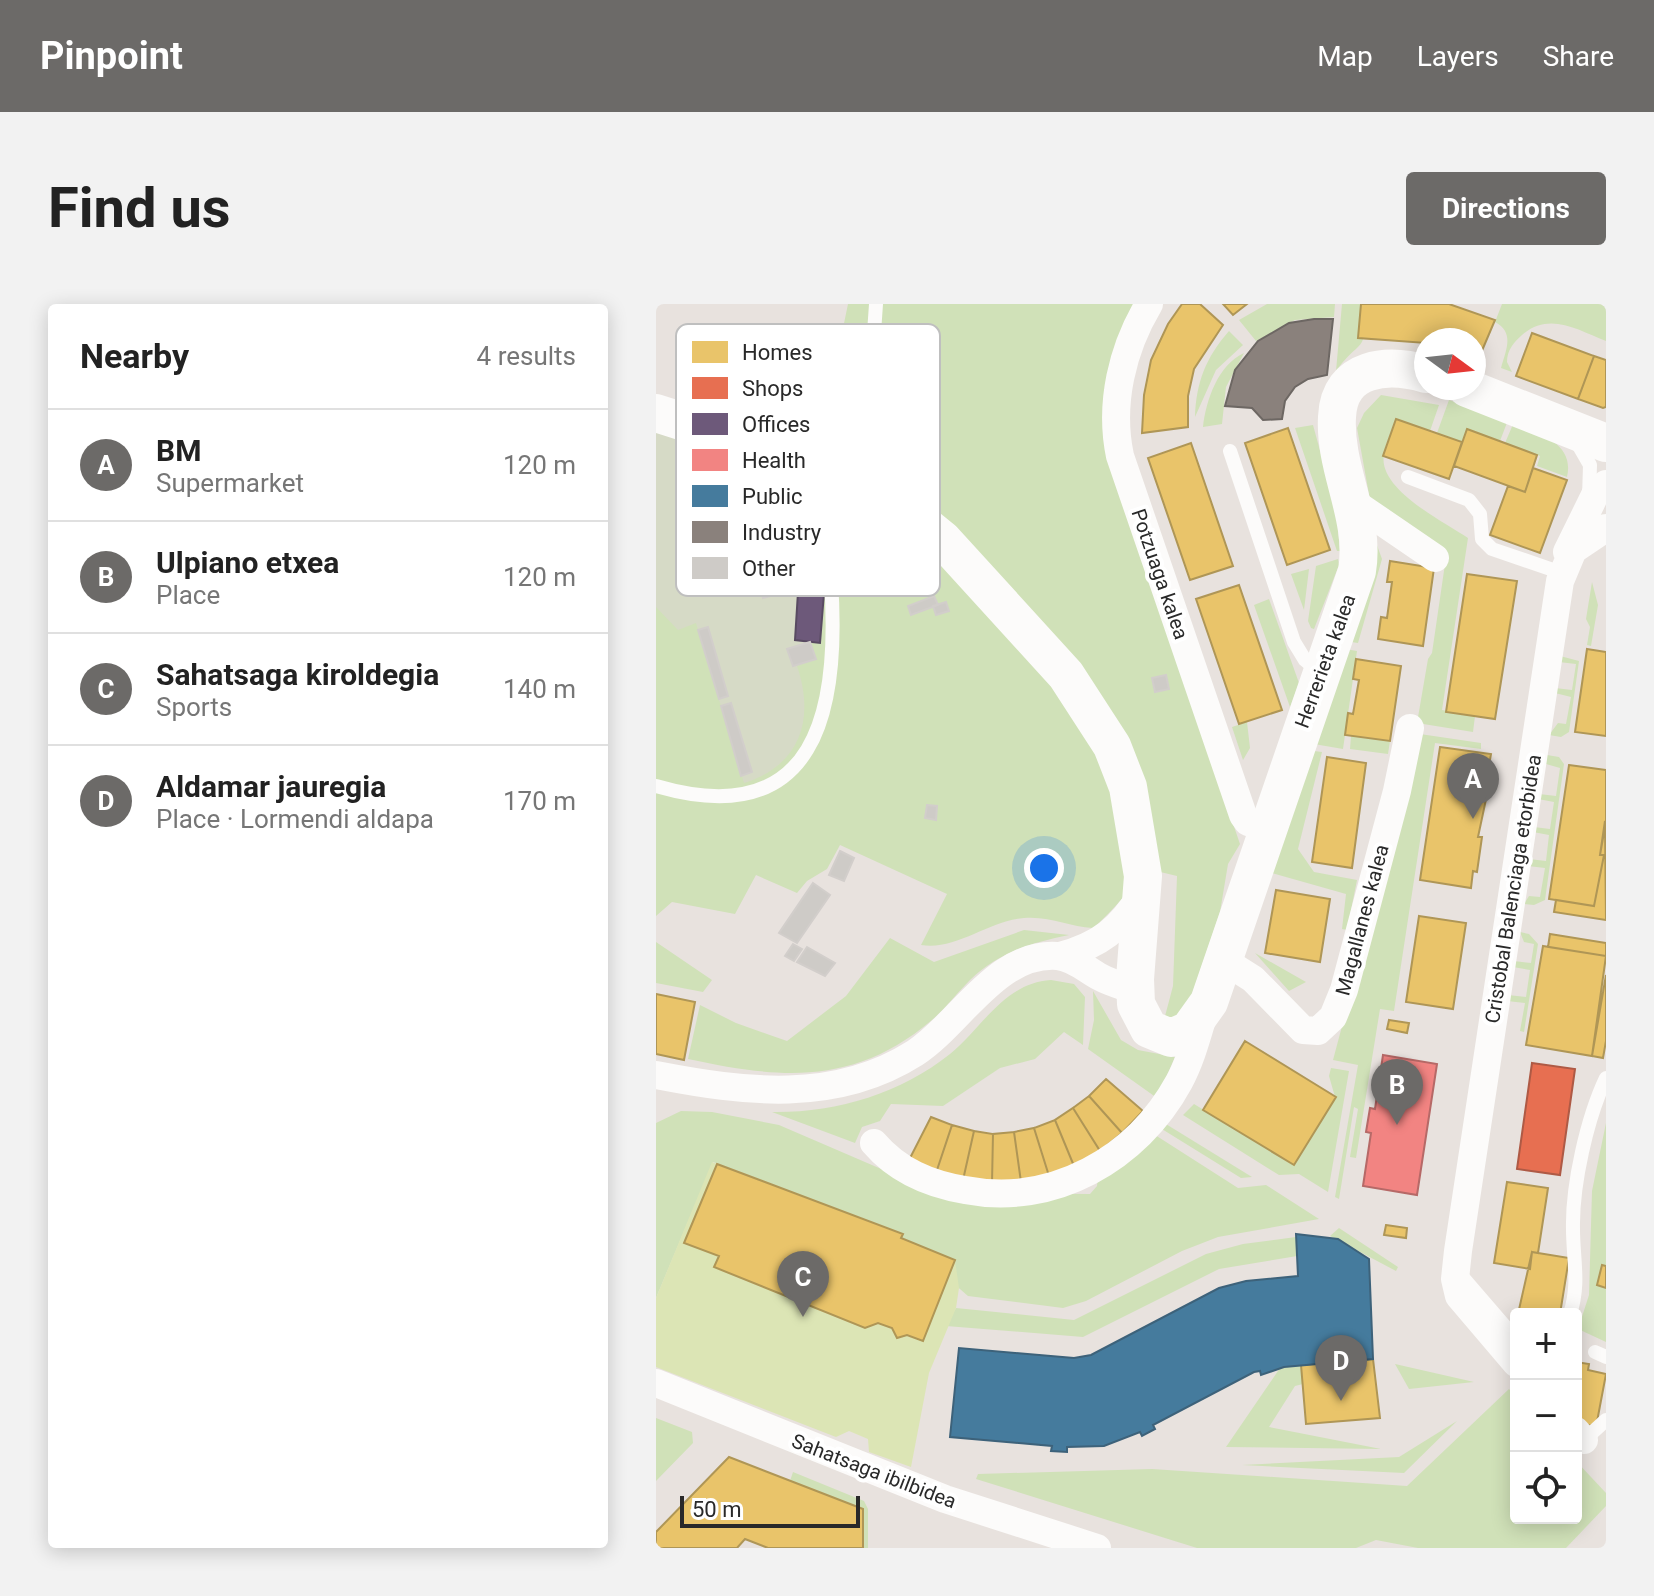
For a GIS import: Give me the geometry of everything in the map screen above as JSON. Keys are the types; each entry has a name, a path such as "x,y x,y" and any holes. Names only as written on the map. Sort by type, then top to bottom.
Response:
{"street":[{"name":"Potzuaga kalea","path":"1149,304 1133,334 1118,387 1116,427 1120,456 1243,815 1248,822 1266,828"},
{"name":"Herrerieta kalea","path":"1205,1012 1357,571 1359,539 1336,421 1345,391 1358,376 1379,367 1414,372"},
{"path":"1486,395 1606,443"},
{"path":"656,413 676,419"},
{"path":"1595,521 1606,484"},
{"path":"1353,502 1435,558"},
{"name":"Cristobal Balenciaga etorbidea","path":"1456,1270 1486,1054 1562,573 1573,550 1595,521"},
{"path":"940,539 1010,611 1072,684 1102,727 1125,777 1141,849 1143,893 1135,979 1143,1021 1163,1037 1181,1035 1205,1012"},
{"name":"Magallanes kalea","path":"1223,960 1253,979 1303,1030 1318,1031 1329,1023 1348,975 1397,791 1410,728"},
{"path":"1077,958 1115,931 1143,893"},
{"path":"656,1075 763,1091 817,1088 884,1069 929,1043 978,993 1003,974 1034,960 1077,958 1135,979"},
{"path":"874,1143 901,1168 951,1187 999,1194 1065,1183 1116,1155 1153,1118 1183,1074 1205,1012"},
{"path":"1456,1270 1456,1289 1463,1304 1510,1356"},
{"name":"Sahatsaga ibilbidea","path":"656,1383 945,1499 1097,1548"}],"lane":[{"path":"873,324 876,304"},
{"path":"1562,424 1590,465 1595,521"},
{"path":"1230,451 1296,648 1320,673"},
{"path":"1408,477 1469,500 1480,514 1482,539 1492,549 1562,573"},
{"path":"656,786 703,794 758,793 786,778 810,744 821,712 830,648 831,596"},
{"path":"1571,1308 1577,1273 1573,1231 1577,1183 1606,1078"},
{"path":"1456,1270 1510,1332"},
{"path":"1582,1434 1606,1420"}],"green space":[{"path":"848,304 1135,304 1115,478 1240,844 1228,864 1220,912 1185,1015 1164,1020 1173,986 1177,876 1152,870 1093,928 1024,918 934,946 921,945 947,894 840,845 827,869 807,881 797,893 756,875 735,914 672,902 656,916 656,401 676,407 676,596 940,596 940,324 844,324"},
{"path":"1267,304 1335,304 1334,317 1295,320 1256,341 1239,320"},
{"path":"1342,304 1361,304 1364,331 1361,344 1336,371"},
{"path":"1502,304 1606,304 1606,341 1564,325 1543,324 1522,335 1512,347 1507,362 1512,372 1501,368 1507,336 1495,322"},
{"path":"1229,331 1243,345 1216,370 1195,417 1204,371"},
{"path":"1244,353 1226,387 1222,424 1203,427 1215,384 1227,366"},
{"path":"1381,395 1439,405 1430,431 1396,419 1384,454 1385,467 1391,480 1414,503 1468,538 1442,710 1475,716 1473,732 1417,723 1428,659 1432,653 1445,564 1370,500 1357,428 1364,413"},
{"path":"1449,400 1508,420 1500,441 1467,430 1462,442 1437,433"},
{"path":"1514,422 1543,435 1560,448 1568,465 1567,477 1537,466 1540,456 1505,443"},
{"path":"1313,425 1336,509 1340,551 1337,551 1295,428"},
{"path":"656,426 676,432 676,596 824,596 820,643 810,643 816,659 797,666 804,704 799,738 779,765 744,783 696,623 678,630 656,607"},
{"path":"1370,526 1382,559 1358,643 1344,641"},
{"path":"1338,559 1339,565 1314,629 1311,628 1308,621 1316,566"},
{"path":"1309,569 1304,610 1291,574"},
{"path":"1592,582 1598,605 1591,646 1587,645 1590,627 1586,619"},
{"path":"1269,599 1299,683 1290,707 1254,605"},
{"path":"1345,649 1357,651 1343,749 1308,743"},
{"path":"1560,656 1579,661 1569,732 1561,737 1549,735 1558,723 1566,724 1571,697 1555,693 1555,688 1572,690 1576,664 1559,662"},
{"path":"1247,722 1250,748 1243,760 1232,727"},
{"path":"1420,734 1481,743 1481,749 1435,743 1394,1011 1380,1009 1356,1158 1350,1157 1358,1109 1354,1107 1339,1199 1335,1197 1358,1065 1333,1060"},
{"path":"1351,736 1390,741 1388,754 1350,749"},
{"path":"1306,750 1322,752 1298,849 1314,872 1357,880 1347,930 1342,929 1346,894 1265,871"},
{"path":"1547,755 1559,757 1564,764 1545,900 1534,905 1524,904 1529,896 1540,897 1545,868 1528,866 1529,859 1546,861 1549,835 1533,832 1534,827 1550,829 1554,802 1538,799 1539,794 1556,796 1560,768 1546,764"},
{"path":"1024,930 1069,935 1029,945 992,962 932,1020 874,1057 845,1067 786,1073 754,1071 688,1059 700,1005 736,1023 787,1041 846,996 890,938 934,962"},
{"path":"1520,932 1529,934 1538,944 1524,1032 1520,1031 1525,1003 1507,1001 1508,995 1526,997 1530,970 1513,967 1514,961 1531,963 1534,944 1524,942"},
{"path":"656,942 712,980 703,992 656,983"},
{"path":"1255,953 1306,982 1289,991"},
{"path":"1051,980 1074,984 1085,997 1083,1045 1064,1032 1035,1059 1000,1068 943,1106 891,1104 880,1121 862,1127 855,1143 772,1112 843,1105 910,1080 950,1054 1007,998 1020,989"},
{"path":"1093,991 1121,1040 1138,1050 1175,1057 1157,1098 1088,1049 1094,1020"},
{"path":"1331,1068 1349,1071 1328,1192 1299,1174 1279,1175 1183,1115 1194,1104 1294,1165 1335,1097 1329,1076"},
{"path":"681,1111 712,1112 779,1125 937,1193 1090,1194 1097,1186 1098,1177 1152,1133 1238,1188 1266,1185 1319,1219 1218,1237 1182,1251 1086,1301 1063,1308 968,1296 901,1238 902,1234 713,1162 656,1298 656,1123"},
{"path":"1161,1121 1252,1177 1241,1178 1157,1126"},
{"path":"1606,1123 1606,1266 1602,1265 1597,1285 1606,1288 1606,1342 1582,1331 1582,1317 1589,1295 1592,1191"},
{"path":"712,1162 903,1234 901,1239 955,1260 959,1288 956,1308 929,1373 911,1467 869,1452 868,1439 849,1431 836,1437 656,1367 656,1298"},
{"path":"1339,1228 1398,1267 1396,1271 1330,1236"},
{"path":"1296,1237 1297,1256 1219,1269 1083,1337 946,1326 956,1308 1074,1320 1206,1254 1243,1244"},
{"path":"1395,1364 1474,1382 1409,1389"},
{"path":"1301,1365 1303,1384 1295,1386 1269,1427 1381,1449 1226,1447 1280,1368"},
{"path":"1509,1389 1510,1524 1582,1524 1582,1467 1606,1493 1606,1506 1566,1548 1418,1548 1376,1540 1356,1548 1197,1548 976,1479 978,1474 1152,1469 1407,1486"},
{"path":"656,1418 692,1432 693,1443 656,1481"},
{"path":"1457,1421 1404,1473 1242,1465 1399,1457"},
{"path":"793,1472 864,1501 868,1509 868,1548 863,1548 863,1509 790,1481"}],"building: Homes":[{"path":"1182,304 1200,304 1223,325 1194,369 1188,396 1188,427 1142,433 1144,395 1151,360 1168,324"},
{"path":"1223,304 1247,304 1233,315"},
{"path":"1361,304 1449,304 1495,320 1486,341 1486,328 1414,328 1414,342 1358,338"},
{"path":"1532,333 1594,356 1578,399 1516,376"},
{"path":"1594,356 1606,360 1606,407 1603,408 1578,399"},
{"path":"1396,419 1462,442 1449,479 1383,456"},
{"path":"1288,428 1330,550 1287,565 1245,443"},
{"path":"1467,429 1537,455 1525,492 1454,466"},
{"path":"1191,443 1233,566 1190,580 1148,458"},
{"path":"1533,468 1567,480 1540,553 1490,535 1508,486 1525,492"},
{"path":"1390,561 1434,568 1423,646 1378,639 1381,617 1387,618 1392,582 1387,582"},
{"path":"1467,574 1517,581 1495,719 1446,712"},
{"path":"1239,585 1282,710 1239,724 1196,599"},
{"path":"1587,649 1606,652 1606,736 1575,732"},
{"path":"1356,659 1401,666 1390,741 1345,735 1348,713 1353,714 1359,680 1353,679"},
{"path":"1440,747 1491,754 1488,771 1492,771 1478,837 1482,837 1477,872 1473,871 1471,888 1420,880"},
{"path":"1327,757 1366,763 1352,868 1312,862"},
{"path":"1569,765 1606,770 1606,821 1600,855 1604,855 1594,906 1549,899"},
{"path":"1605,821 1606,920 1554,912 1556,900 1594,906 1604,855 1600,855"},
{"path":"1276,890 1330,899 1320,962 1265,953"},
{"path":"1419,916 1466,923 1453,1009 1406,1002"},
{"path":"1550,934 1606,943 1606,956 1548,947"},
{"path":"1543,946 1606,956 1592,1056 1526,1045"},
{"path":"1606,975 1606,1041 1603,1058 1592,1056"},
{"path":"656,994 695,1002 684,1060 656,1054"},
{"path":"1389,1020 1409,1023 1407,1033 1387,1029"},
{"path":"1245,1041 1336,1097 1294,1165 1203,1110"},
{"path":"1106,1079 1143,1111 1122,1133 1089,1096"},
{"path":"1089,1096 1122,1133 1100,1151 1073,1108"},
{"path":"1073,1108 1100,1151 1074,1166 1055,1120"},
{"path":"931,1117 952,1125 936,1173 908,1162"},
{"path":"1055,1120 1074,1166 1049,1176 1034,1128"},
{"path":"952,1125 974,1131 963,1180 936,1173"},
{"path":"1034,1128 1049,1176 1021,1182 1014,1132"},
{"path":"974,1131 993,1134 992,1183 963,1180"},
{"path":"1014,1132 1021,1182 992,1183 993,1134"},
{"path":"717,1164 903,1234 901,1238 955,1260 923,1341 907,1335 897,1338 892,1328 878,1323 865,1328 714,1267 719,1256 684,1243"},
{"path":"1507,1182 1548,1188 1538,1253 1532,1252 1530,1269 1494,1263"},
{"path":"1386,1225 1407,1228 1406,1238 1384,1235"},
{"path":"1532,1252 1569,1258 1561,1308 1519,1308"},
{"path":"1602,1265 1606,1266 1606,1288 1597,1285"},
{"path":"1373,1359 1380,1418 1306,1424 1301,1365"},
{"path":"1582,1363 1589,1364 1588,1370 1606,1374 1596,1427 1582,1424"},
{"path":"729,1457 863,1509 863,1548 768,1548 745,1539 737,1548 656,1548 656,1532"}],"building: Shops":[{"path":"1532,1063 1575,1069 1560,1175 1517,1169"}],"building: Offices":[{"path":"798,596 824,596 820,643 795,640"}],"building: Health":[{"path":"1383,1055 1437,1064 1417,1195 1363,1186 1371,1133 1366,1132 1370,1108 1375,1109"}],"building: Public":[{"path":"1296,1234 1338,1239 1369,1259 1373,1359 1284,1367 1261,1375 1260,1371 1254,1372 1153,1425 1155,1429 1142,1436 1140,1432 1104,1446 1067,1447 1067,1452 1051,1451 1052,1446 950,1437 959,1348 1074,1358 1091,1355 1219,1288 1246,1281 1298,1276"}],"building: Industry":[{"path":"1333,319 1327,375 1308,379 1295,387 1285,401 1282,419 1263,420 1252,408 1225,406 1235,370 1258,341 1289,323"}],"building: Other":[{"path":"934,596 938,605 911,615 908,606"},
{"path":"946,602 949,611 936,615 933,606"},
{"path":"708,627 728,696 719,699 698,630"},
{"path":"810,642 816,659 793,666 787,649"},
{"path":"1166,675 1169,689 1155,692 1152,678"},
{"path":"731,703 752,772 741,776 721,706"},
{"path":"927,805 937,806 936,820 925,818"},
{"path":"840,851 854,858 844,881 829,875"},
{"path":"813,883 830,895 797,943 779,933"},
{"path":"793,944 802,949 794,961 785,956"},
{"path":"807,947 835,963 825,976 797,962"}],"place":[{"name":"BM","path":"1473,819"},
{"name":"Ulpiano etxea","path":"1397,1125"},
{"name":"Sahatsaga kiroldegia","path":"803,1317"},
{"name":"Aldamar jauregia","path":"1341,1401"}]}
